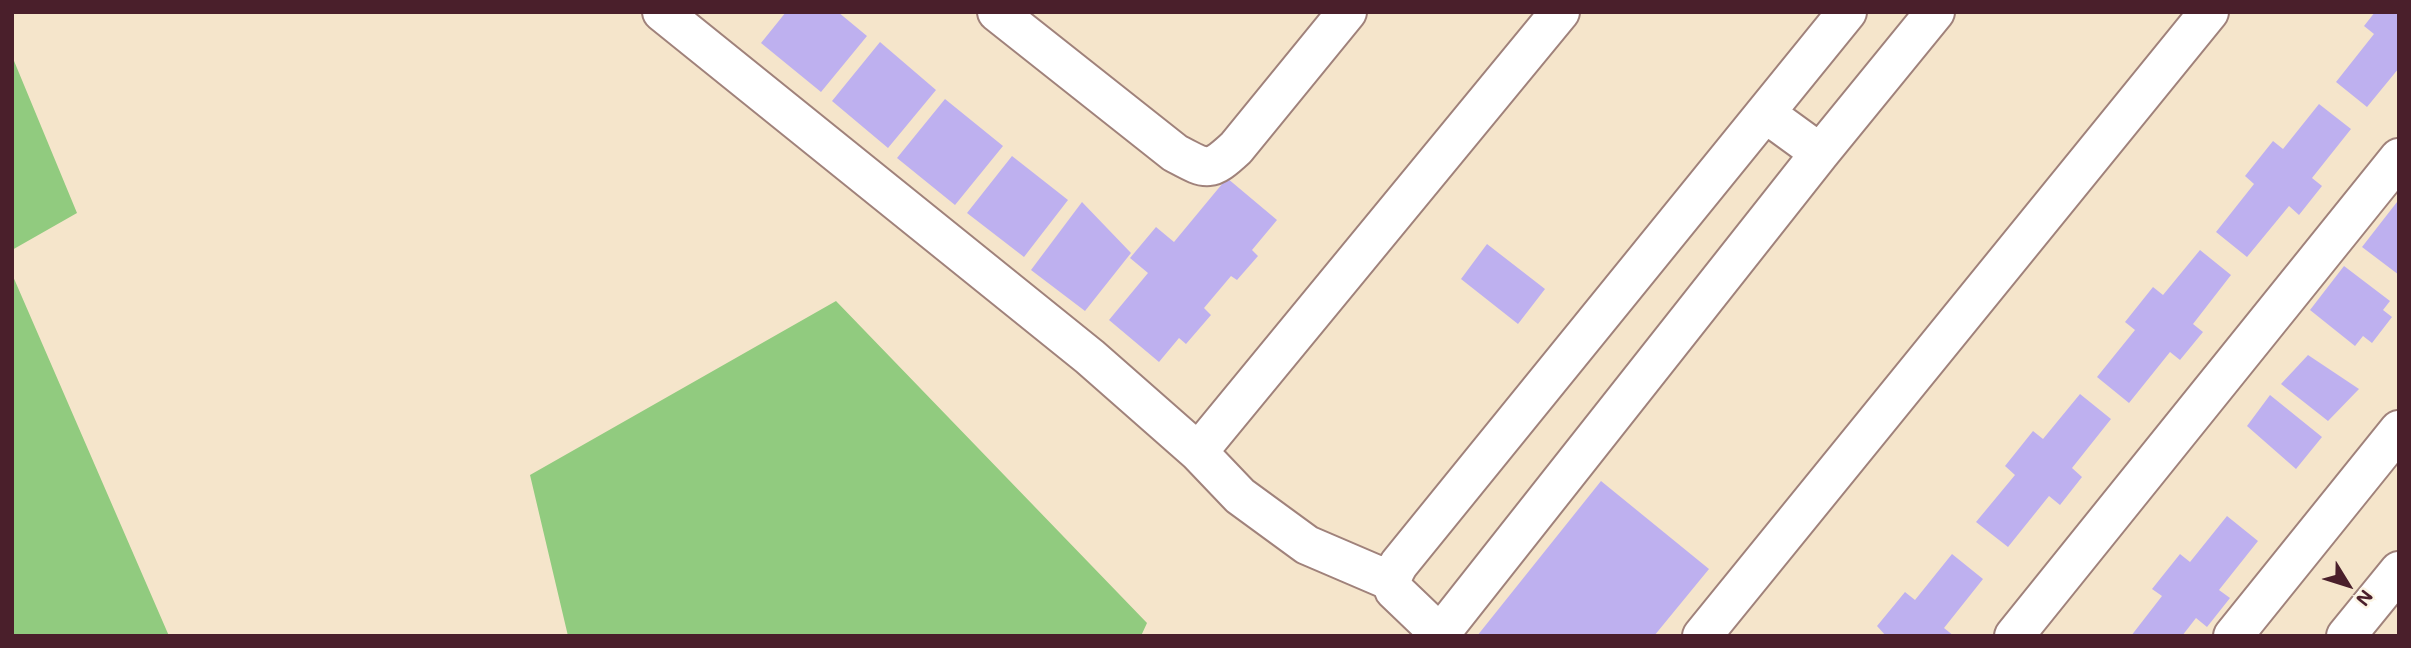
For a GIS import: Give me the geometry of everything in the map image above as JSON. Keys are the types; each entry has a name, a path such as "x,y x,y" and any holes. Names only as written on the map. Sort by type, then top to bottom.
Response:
{"street":[{"path":"662,12 1090,357 1198,453 1240,496 1307,545 1391,581"},
{"path":"998,12 1175,153 1200,167 1217,165 1236,148 1347,12"},
{"path":"1198,453 1560,12"},
{"path":"1847,12 1392,574 1394,590 1441,635 1935,12"},
{"path":"1702,636 2209,12"},
{"path":"1765,113 1821,153"},
{"path":"2014,636 2399,158"},
{"path":"2233,636 2399,429"},
{"path":"2346,636 2399,571"}],"green space":[{"path":"12,56 77,213 12,250"},
{"path":"12,274 169,636 12,636"},
{"path":"836,301 1147,623 1141,636 568,636 530,475"}],"building":[{"path":"786,12 838,12 867,36 821,92 761,43"},
{"path":"2375,12 2399,12 2399,68 2367,107 2336,82 2374,34 2364,26"},
{"path":"880,42 936,90 888,148 832,101"},
{"path":"945,99 1003,146 955,205 897,158"},
{"path":"2319,104 2351,129 2312,178 2322,186 2299,215 2289,206 2247,257 2216,232 2254,184 2245,176 2273,141 2283,149"},
{"path":"1012,156 1068,200 1024,257 967,213"},
{"path":"1227,178 1277,220 1252,250 1258,256 1237,280 1231,276 1204,308 1211,315 1186,344 1179,338 1159,362 1109,320 1148,273 1130,258 1156,227 1174,242"},
{"path":"1082,202 1131,253 1085,311 1031,270"},
{"path":"2397,202 2399,203 2399,275 2362,247"},
{"path":"1487,244 1545,289 1518,324 1461,279"},
{"path":"2200,250 2231,275 2193,324 2203,332 2180,360 2170,352 2129,403 2097,377 2135,330 2125,322 2153,287 2163,295"},
{"path":"2344,266 2390,301 2383,310 2392,317 2372,343 2363,336 2355,346 2310,310"},
{"path":"2308,355 2359,389 2328,421 2281,384"},
{"path":"2080,394 2111,419 2072,468 2082,477 2060,505 2049,496 2008,547 1976,522 2015,475 2005,466 2033,431 2043,439"},
{"path":"2270,395 2322,437 2296,469 2247,426"},
{"path":"1601,481 1709,569 1654,636 1477,636"},
{"path":"2227,516 2258,541 2219,590 2230,598 2207,627 2196,618 2182,636 2131,636 2162,596 2152,589 2180,554 2190,562"},
{"path":"1952,554 1983,579 1944,628 1954,636 1886,636 1877,626 1905,592 1915,600"}]}
